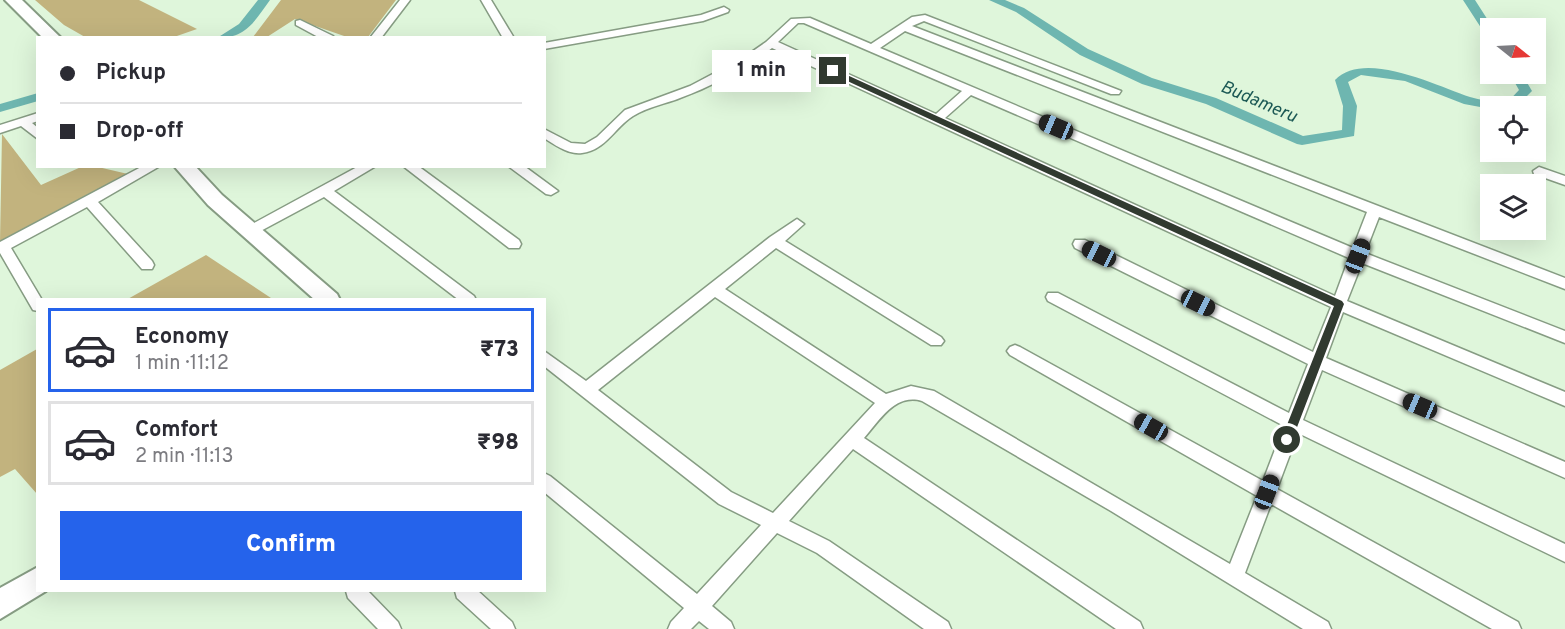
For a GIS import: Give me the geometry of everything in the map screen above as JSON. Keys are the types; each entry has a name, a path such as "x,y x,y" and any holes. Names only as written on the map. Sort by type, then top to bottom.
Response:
{"street":[{"path":"13,0 51,36"},
{"path":"377,36 405,0"},
{"path":"486,0 508,36"},
{"path":"546,46 703,18 723,10"},
{"path":"546,134 571,148 589,148 627,115 692,89 740,64 771,43 790,23 800,19 812,21 1358,256 1565,337"},
{"path":"872,48 916,19 929,20 1115,92"},
{"path":"300,23 325,36"},
{"path":"904,27 1565,284"},
{"path":"771,43 1339,304 1565,399"},
{"path":"937,118 970,90"},
{"path":"0,129 36,118"},
{"path":"23,122 36,133"},
{"path":"36,303 1,247 90,202 150,168"},
{"path":"185,168 250,231 326,298"},
{"path":"250,231 366,168"},
{"path":"412,168 514,244"},
{"path":"517,168 551,191"},
{"path":"1539,171 1565,181"},
{"path":"324,190 464,298"},
{"path":"90,202 147,265"},
{"path":"1234,578 1376,210"},
{"path":"587,389 796,224"},
{"path":"775,242 936,341"},
{"path":"1080,244 1317,361 1565,470"},
{"path":"714,289 886,402"},
{"path":"1053,297 1293,423 1565,553"},
{"path":"1015,351 1511,629"},
{"path":"546,358 725,498 823,547 941,629"},
{"path":"678,629 886,402 897,394 911,391 928,396 1117,505 1234,578 1322,629"},
{"path":"852,439 1133,629"},
{"path":"546,483 724,629"},
{"path":"0,605 36,581"},
{"path":"356,592 391,629"},
{"path":"465,592 505,629"}],"shaded area":[{"path":"35,0 139,0 197,29 177,36 83,36 64,25"},
{"path":"281,0 396,0 369,36 344,36 295,19 269,36 254,36"},
{"path":"2,134 41,185 79,168 102,168 128,174 0,241"},
{"path":"206,255 271,298 130,298"},
{"path":"36,350 36,493 15,469 0,477 0,370"}],"waterway":[{"name":"Budameru","path":"227,36 243,27 264,0"},
{"name":"Budameru","path":"995,0 1020,10 1084,52 1147,81 1211,101 1302,141 1349,133 1350,106 1341,80 1359,71 1408,78 1480,103"},
{"name":"Budameru","path":"1469,0 1481,18"},
{"name":"Budameru","path":"1521,96 1526,91 1522,84"},
{"name":"Budameru","path":"0,108 36,98"}],"route":[{"path":"833,71 1339,304 1287,440"}]}
